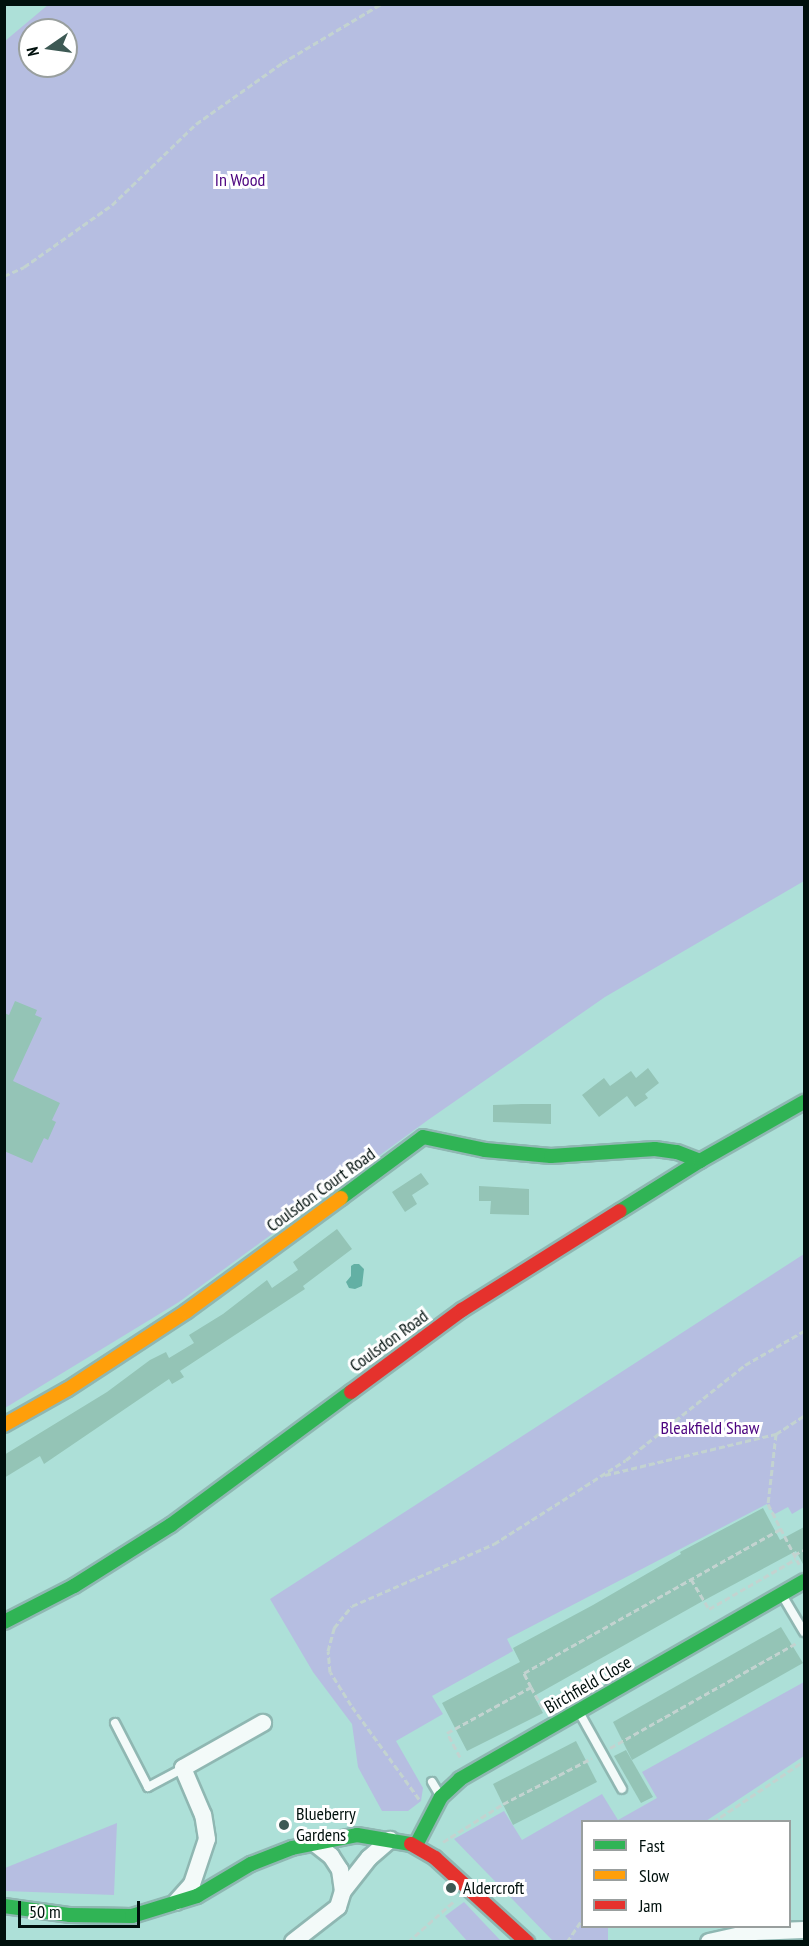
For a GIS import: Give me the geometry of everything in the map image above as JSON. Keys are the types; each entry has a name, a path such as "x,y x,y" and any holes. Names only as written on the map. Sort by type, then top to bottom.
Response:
{"street":[{"name":"Coulsdon Road","path":"4,1622 74,1586 171,1525 462,1310 700,1161 804,1102"},
{"name":"Coulsdon Court Road","path":"4,1425 68,1389 187,1311 423,1137 485,1150 551,1156 655,1149 677,1152 700,1161"},
{"name":"Birchfield Close","path":"421,1849 441,1797 460,1779 804,1581"},
{"path":"176,1902 192,1884 204,1856 207,1839 203,1815 183,1768 263,1723"},
{"path":"4,1906 70,1915 132,1916 197,1896 251,1864 313,1842 357,1835 390,1840 421,1849 528,1941"},
{"path":"293,1941 338,1907 343,1891 369,1858 390,1840"},
{"path":"313,1842 332,1856 340,1870 343,1891"},
{"path":"710,1941 748,1930 804,1930"}],"lane":[{"path":"782,1594 804,1632"},
{"path":"579,1711 622,1789"},
{"path":"115,1723 148,1787 183,1768"},
{"path":"432,1782 441,1797"}],"path":[{"path":"4,276 24,267 112,205 206,117 282,63 381,4"},
{"path":"421,1801 351,1705 330,1672 328,1651 334,1628 352,1606 494,1544 626,1460 745,1365 804,1331"},
{"path":"600,1476 776,1434 804,1416"},
{"path":"776,1434 768,1504 800,1567"},
{"path":"553,1726 524,1673 781,1529"},
{"path":"691,1579 709,1609 804,1550"},
{"path":"421,1849 602,1752 804,1639"},
{"path":"461,1758 447,1733 531,1687"},
{"path":"715,1820 804,1761"},
{"path":"408,1941 470,1889"},
{"path":"567,1941 581,1921"}],"green space":[{"name":"In Wood","path":"49,4 804,5 804,881 605,997 428,1120 179,1302 5,1408 5,41 18,30 18,78 78,78 78,18 32,18"},
{"name":"Bleakfield Shaw","path":"804,1254 804,1507 792,1514 788,1507 775,1514 767,1504 507,1639 513,1651 432,1696 443,1714 396,1741 423,1788 421,1801 408,1811 382,1811 358,1767 352,1724 313,1672 270,1599"},
{"path":"804,1682 804,1756 708,1820 618,1820 657,1798 642,1772"},
{"path":"602,1794 618,1820 581,1820 581,1928 608,1928 608,1941 553,1941 454,1839 504,1811 522,1840"},
{"path":"117,1823 114,1895 5,1891 5,1868"},
{"path":"464,1902 501,1941 467,1941 445,1916"}],"shaded area":[{"path":"359,1264 364,1269 362,1286 355,1289 349,1288 346,1282 351,1276 351,1266"}],"building":[{"path":"15,1001 37,1010 35,1015 42,1018 13,1081 60,1103 52,1120 56,1122 48,1140 44,1138 32,1163 4,1151 4,1013 9,1015"},
{"path":"648,1068 659,1083 645,1094 648,1098 635,1107 627,1096 599,1117 582,1095 604,1078 610,1086 631,1071 636,1078"},
{"path":"551,1104 551,1124 493,1122 493,1105"},
{"path":"421,1173 429,1184 412,1195 417,1204 405,1212 392,1192"},
{"path":"479,1186 529,1189 529,1215 490,1214 491,1201 479,1201"},
{"path":"337,1229 352,1249 303,1286 305,1289 180,1371 184,1377 172,1384 169,1379 44,1464 40,1456 4,1478 4,1455 107,1392 150,1360 166,1352 169,1358 194,1343 189,1335 223,1314 267,1280 272,1288 298,1270 293,1262"},
{"path":"763,1508 780,1540 804,1527 804,1566 796,1551 701,1602 534,1696 543,1713 467,1751 442,1703 520,1662 513,1648 593,1605 681,1554 680,1552"},
{"path":"781,1627 803,1663 632,1760 613,1722"},
{"path":"576,1741 597,1782 513,1825 493,1784"},
{"path":"626,1750 653,1797 641,1803 614,1756"}],"traffic: fast":[{"path":"620,1211 700,1161 804,1102"},
{"path":"341,1198 423,1137 485,1150 551,1156 655,1149 677,1152 700,1161"},
{"path":"4,1622 74,1586 171,1525 351,1392"},
{"path":"416,1845 441,1797 460,1779 804,1581"},
{"path":"4,1906 70,1915 132,1916 197,1896 251,1864 292,1848 357,1835 411,1844"}],"traffic: slow":[{"path":"4,1425 68,1389 187,1311 341,1198"}],"traffic: jam":[{"path":"351,1392 462,1310 620,1211"},
{"path":"411,1844 435,1858 527,1942"}],"place":[{"name":"Blueberry Gardens","path":"284,1825"},
{"name":"Aldercroft","path":"451,1888"}]}
